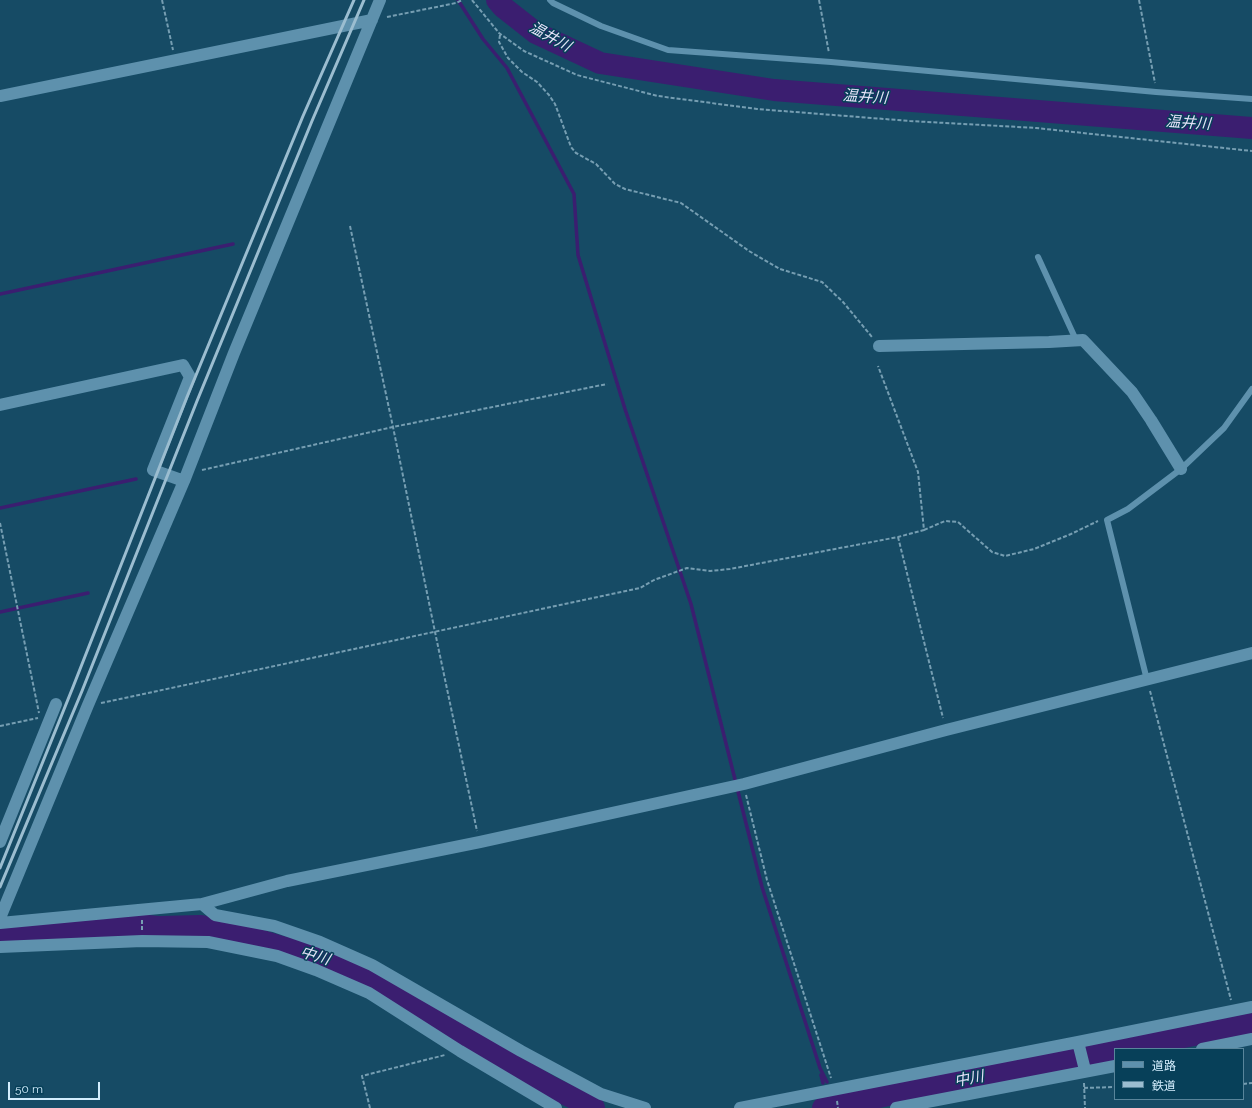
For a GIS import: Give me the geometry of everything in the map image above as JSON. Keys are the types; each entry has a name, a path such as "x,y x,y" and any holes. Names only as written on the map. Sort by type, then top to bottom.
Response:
{"street":[{"path":"0,918 88,705 185,477 234,353 380,0"},
{"path":"0,96 372,20"},
{"path":"878,346 1083,340 1132,392 1181,470"},
{"path":"0,405 183,365 190,377 153,470 185,477"},
{"path":"0,923 202,904 288,881 480,842 738,785 946,730 1252,653"},
{"path":"0,842 56,704"},
{"path":"202,904 215,915 274,926 320,942 372,965 521,1051 601,1094 641,1108 645,1108"},
{"path":"0,947 142,941 208,942 277,956 369,992 460,1051 556,1108"},
{"path":"740,1108 834,1089 1078,1045 1252,1007"},
{"path":"1207,1048 1252,1039"},
{"path":"1078,1045 1084,1069"},
{"path":"896,1108 1084,1069 1114,1066"}],"lane":[{"path":"550,0 553,3 601,26 668,50 831,62 1156,92 1252,99"},
{"path":"1038,257 1076,340"},
{"path":"1147,680 1107,520 1128,509 1181,470 1224,428 1252,389"}],"path":[{"path":"162,0 175,61"},
{"path":"372,20 456,3 462,0"},
{"path":"472,0 500,35 524,51 578,76 658,96 758,109 910,121 1036,128 1252,150"},
{"path":"818,0 831,62"},
{"path":"1139,0 1155,77 1156,92"},
{"path":"500,35 500,42 508,58 522,72 537,82 550,95 571,147 576,153 596,164 615,184 633,192 682,203 749,251 780,269 822,282 843,302 878,346"},
{"path":"350,226 480,842"},
{"path":"878,366 918,472 924,530"},
{"path":"185,477 393,427 607,384"},
{"path":"88,705 640,588 654,580 687,568 710,571 730,569 898,537 924,530 945,521 958,522 992,552 1005,556 1034,549 1101,520 1107,520"},
{"path":"0,523 40,718 0,726"},
{"path":"898,537 946,730"},
{"path":"1147,680 1234,1011"},
{"path":"738,785 834,1089"},
{"path":"142,909 142,941"},
{"path":"370,1108 362,1076 460,1051"},
{"path":"1084,1069 1085,1108"},
{"path":"1084,1088 1114,1087"}],"waterway":[{"path":"458,0 483,39 507,68 574,194 578,255 625,409 691,604 762,887 820,1068 827,1082"},
{"name":"温井川","path":"497,0 503,7 536,33 600,63 774,90 1252,128"},
{"path":"0,294 233,244"},
{"path":"0,508 136,479"},
{"path":"0,612 88,593"},
{"name":"中川","path":"0,934 135,925 159,927 201,926 239,934 282,947 325,957 367,978 551,1087 594,1108"},
{"name":"中川","path":"1125,1048 1252,1024"},
{"name":"中川","path":"823,1108 1114,1050"},
{"path":"821,1075 823,1083"},
{"path":"826,1095 828,1107"},
{"path":"830,1095 833,1108"}],"railway":[{"path":"0,868 187,397 303,116 354,0"},
{"path":"0,887 82,691 197,401 312,121 364,0"}]}
